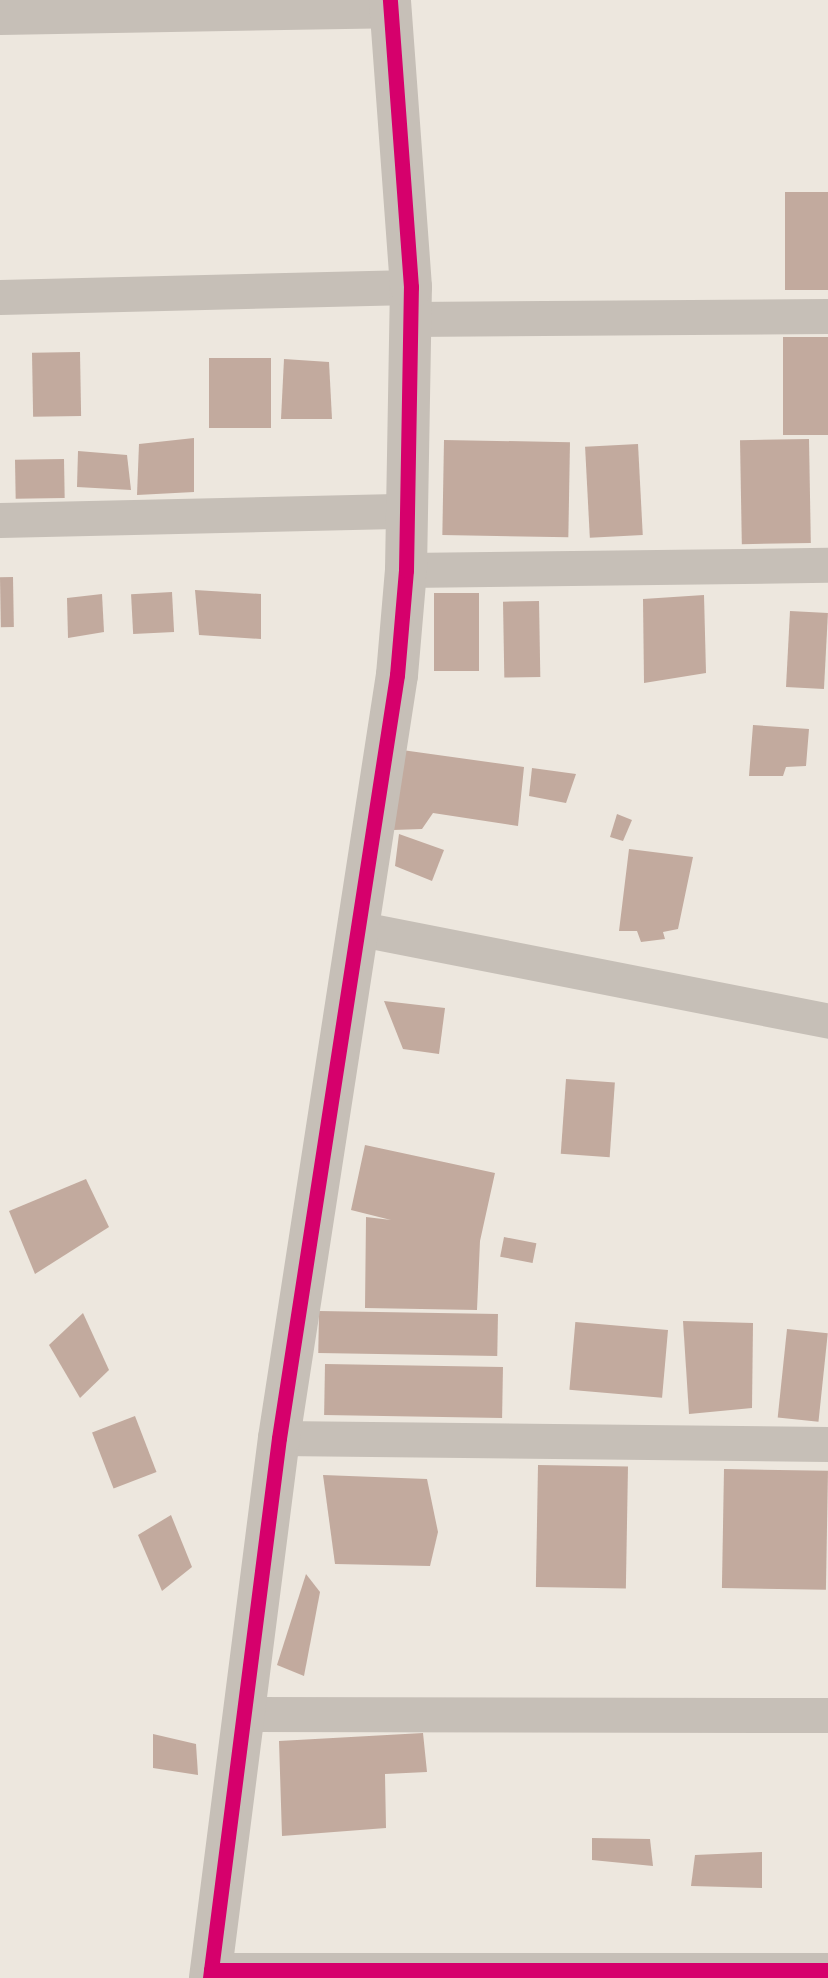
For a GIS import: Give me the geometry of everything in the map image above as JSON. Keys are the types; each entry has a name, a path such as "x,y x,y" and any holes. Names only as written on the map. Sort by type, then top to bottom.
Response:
{"street":[{"path":"0,17 390,5 411,303 406,570 395,692 361,929 278,1438 210,1974 828,1970"},
{"path":"0,297 411,303 828,316"},
{"path":"0,520 407,511"},
{"path":"406,570 828,566"},
{"path":"361,929 828,1022"},
{"path":"278,1438 828,1444"},
{"path":"242,1714 828,1715"}],"building":[{"path":"785,192 828,192 828,290 785,290"},
{"path":"783,337 828,337 828,435 783,435"},
{"path":"80,352 81,416 33,417 32,353"},
{"path":"209,358 271,358 271,428 209,428"},
{"path":"284,359 329,362 332,419 281,419"},
{"path":"194,438 194,492 137,495 139,444"},
{"path":"809,439 811,543 742,544 740,440"},
{"path":"444,440 570,442 568,537 442,535"},
{"path":"638,444 643,535 590,538 585,447"},
{"path":"78,451 127,455 131,490 77,487"},
{"path":"64,459 65,498 16,499 15,460"},
{"path":"0,577 13,577 14,627 1,627"},
{"path":"195,590 261,594 261,639 199,635"},
{"path":"172,592 174,632 133,634 131,594"},
{"path":"434,593 479,593 479,671 434,671"},
{"path":"102,594 104,632 68,638 67,598"},
{"path":"704,595 706,673 644,683 643,599"},
{"path":"539,601 540,677 504,678 503,602"},
{"path":"790,611 828,613 824,689 786,687"},
{"path":"753,725 809,729 806,766 786,767 783,776 749,776"},
{"path":"402,750 524,767 518,826 433,813 422,829 393,830"},
{"path":"532,768 576,774 566,803 529,796"},
{"path":"617,814 632,820 623,841 610,837"},
{"path":"399,834 444,850 432,881 395,866"},
{"path":"629,849 693,857 678,929 663,932 665,939 641,942 637,931 619,931"},
{"path":"384,1001 445,1008 439,1054 403,1049"},
{"path":"566,1079 615,1082 610,1157 561,1154"},
{"path":"365,1145 495,1173 480,1241 477,1310 365,1308 366,1217 391,1220 351,1210"},
{"path":"86,1179 109,1227 35,1274 9,1211"},
{"path":"504,1237 536,1243 533,1263 500,1257"},
{"path":"319,1311 498,1314 497,1356 318,1353"},
{"path":"83,1313 109,1370 80,1398 49,1345"},
{"path":"683,1321 753,1323 752,1408 689,1414"},
{"path":"575,1322 668,1330 662,1398 569,1390"},
{"path":"787,1329 828,1333 818,1422 778,1418"},
{"path":"325,1364 503,1367 502,1418 324,1415"},
{"path":"135,1416 157,1472 114,1488 92,1432"},
{"path":"538,1465 628,1467 626,1589 536,1587"},
{"path":"724,1469 828,1471 826,1590 722,1588"},
{"path":"323,1475 427,1479 438,1532 430,1566 335,1564"},
{"path":"171,1515 192,1567 162,1591 138,1535"},
{"path":"306,1574 320,1592 304,1676 277,1665"},
{"path":"423,1733 427,1772 385,1774 386,1828 282,1836 279,1741"},
{"path":"153,1734 196,1744 198,1775 153,1768"},
{"path":"592,1838 650,1839 653,1866 592,1860"},
{"path":"762,1852 762,1888 691,1886 695,1855"}],"cycle path":[{"path":"210,1978 279,1438 397,675 406,570 411,287 390,0"},
{"path":"211,1970 828,1970"}]}
